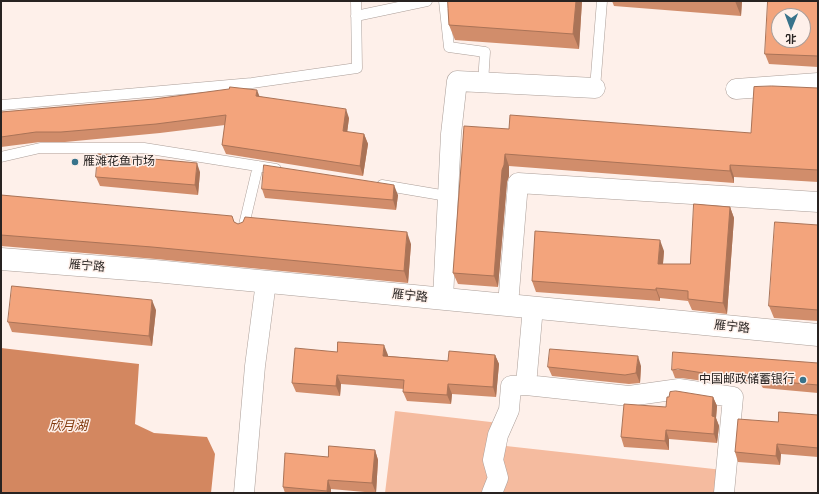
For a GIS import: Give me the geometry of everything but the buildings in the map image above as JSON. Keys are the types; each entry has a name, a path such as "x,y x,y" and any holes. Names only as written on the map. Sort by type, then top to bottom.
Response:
{"main road":[{"name":"雁宁路","path":"1,259 238,274 266,282 818,335"}],"street":[{"path":"443,299 451,134 457,81 595,88"},
{"path":"736,89 818,83"},
{"path":"508,305 518,183 818,202"},
{"path":"244,493 255,366 266,282"},
{"path":"526,385 533,307"},
{"path":"492,493 498,478 493,460 498,436 510,410 512,386 526,385 629,396 679,389 733,398 724,493"}],"lane":[{"path":"2,105 252,83 357,68 356,1"},
{"path":"356,16 427,1"},
{"path":"444,1 449,47 485,52 483,83"},
{"path":"595,88 602,1"},
{"path":"1,157 40,148 144,148 288,170"},
{"path":"243,229 258,166"},
{"path":"372,184 448,196"}],"shaded area":[{"path":"395,411 508,424 506,446 723,470 721,493 385,493"}],"water":[{"name":"欣月湖","path":"1,348 139,364 135,424 154,433 207,437 215,454 211,493 1,493"}],"place":[{"name":"雁滩花鱼市场","path":"75,162"},
{"name":"中国邮政储蓄银行","path":"803,380"}]}
